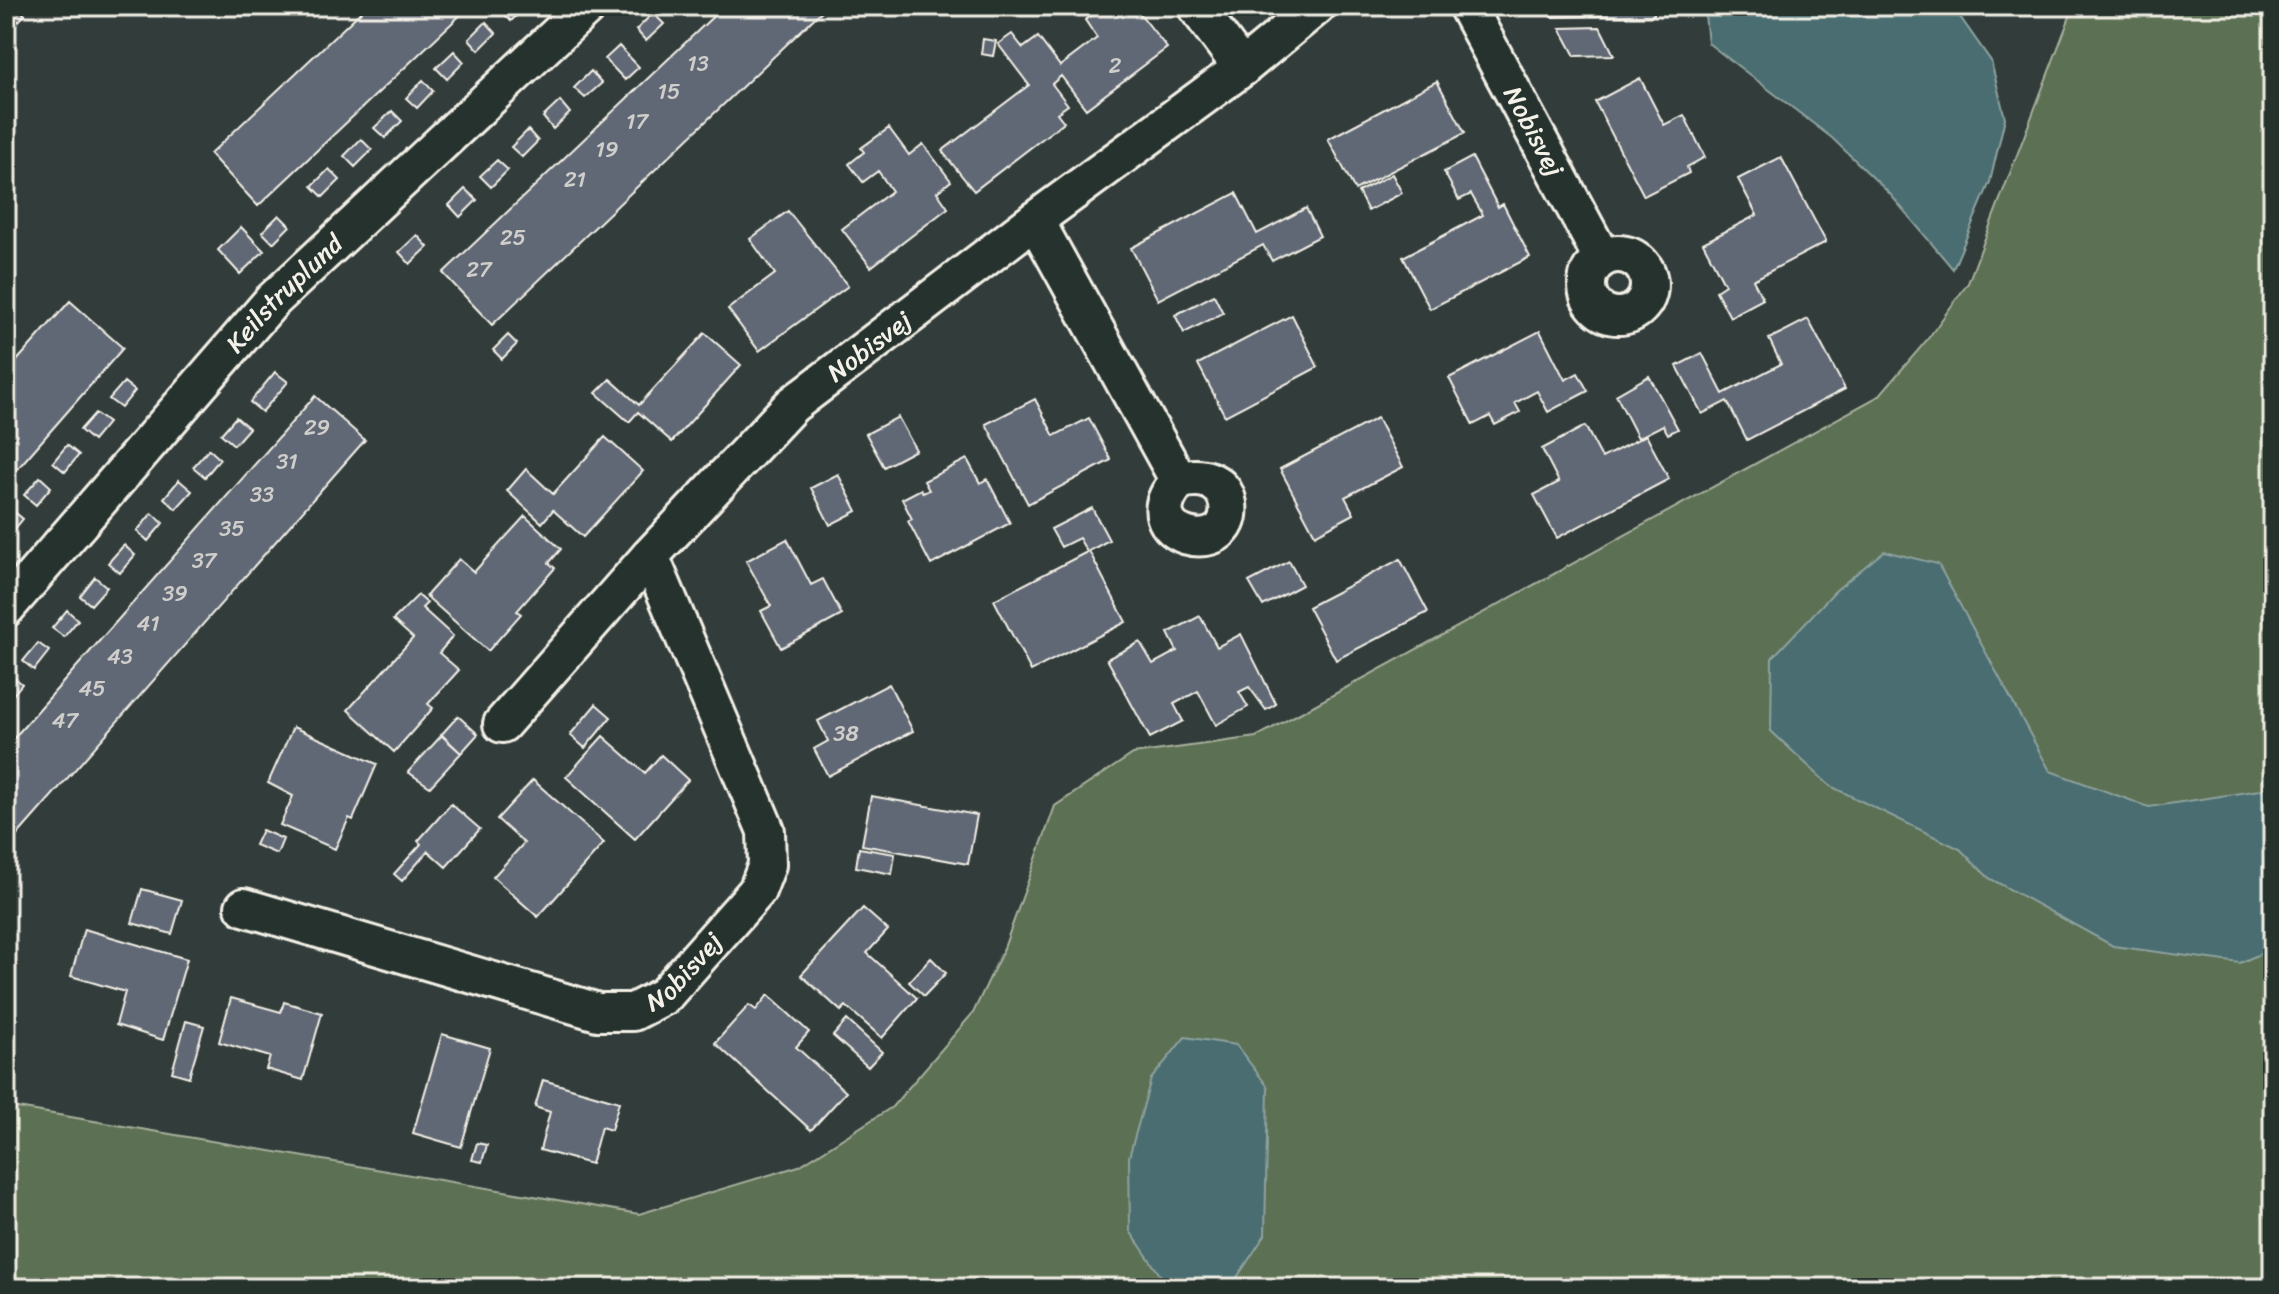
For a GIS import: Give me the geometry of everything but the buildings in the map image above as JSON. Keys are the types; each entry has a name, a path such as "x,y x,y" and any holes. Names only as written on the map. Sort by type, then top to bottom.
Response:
{"street":[{"name":"Keilstruplund","path":"6,608 272,301 588,6"},
{"path":"1196,6 1242,68"},
{"name":"Nobisvej","path":"502,724 650,556 792,405 1035,220 1242,68 1317,6"},
{"name":"Nobisvej","path":"1467,6 1602,258"},
{"path":"1035,220 1179,481"},
{"name":"Nobisvej","path":"244,907 598,1012 633,1012 664,996 757,891 767,865 766,831 650,556"}],"green space":[{"path":"2074,6 2273,6 2273,1288 6,1288 6,1106 639,1214 799,1166 892,1107 973,1013 1004,948 1055,806 1133,754 1256,737 1879,396 1927,340 1968,283"}],"water":[{"path":"1704,6 1955,6 1991,61 2005,118 1990,182 1953,269 1890,194 1832,138 1708,43"},
{"path":"1884,551 1938,564 2050,771 2149,807 2260,790 2273,783 2273,948 2240,963 2113,946 1989,878 1960,849 1830,786 1771,731 1772,658 1835,591"},
{"path":"1185,1037 1236,1045 1268,1087 1265,1235 1230,1288 1169,1288 1130,1231 1129,1157 1151,1079"}]}
